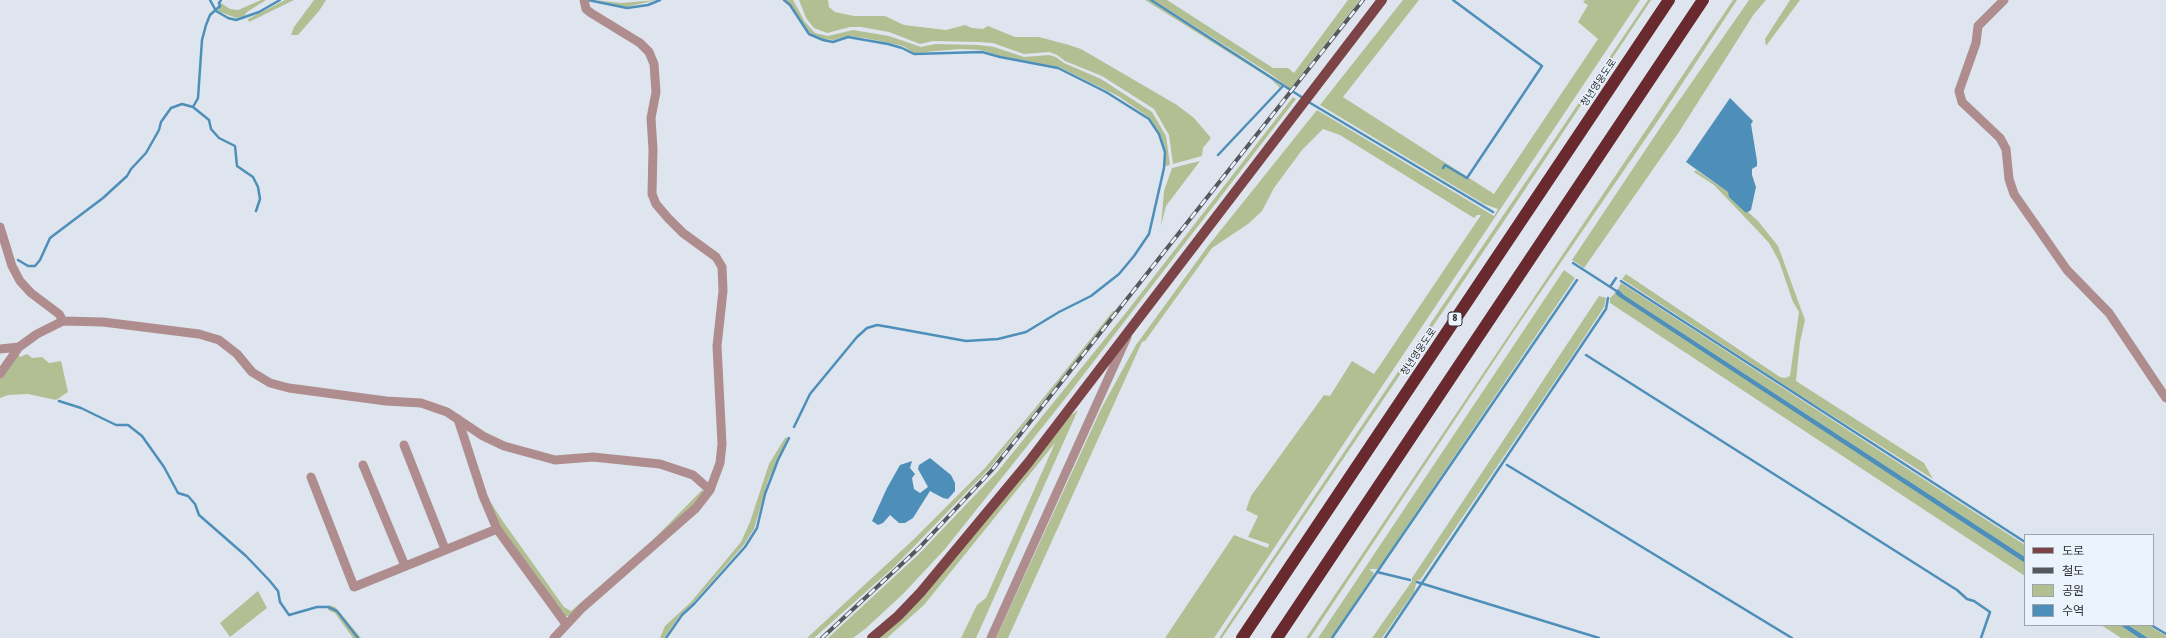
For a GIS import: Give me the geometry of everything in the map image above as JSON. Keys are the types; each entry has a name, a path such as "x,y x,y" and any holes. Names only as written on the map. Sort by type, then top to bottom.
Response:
{"highway":[{"name":"청년영웅도로","path":"1242,638 1669,0"},
{"path":"1277,638 1703,0"}],"main road":[{"path":"872,638 898,616 921,592 1028,464 1133,323 1382,0"}],"street":[{"path":"2004,0 1978,26 1976,44 1959,91 1962,102 2000,138 2006,149 2009,179 2014,194 2067,270 2110,313 2166,398"},
{"path":"554,638 566,624 696,508 710,490 720,463 722,444 717,346 723,291 722,266 716,257 683,233 668,218 656,204 652,194 653,149 651,118 656,92 654,64 649,52 640,43 591,13 586,8 584,2"},
{"path":"0,227 12,266 20,281 30,293 58,314 63,321"},
{"path":"0,374 20,347 37,334 63,321 103,322 199,334 219,340 237,354 252,372 270,383 289,388 386,401 421,403 447,412 483,436 504,446 530,454 555,460 593,457 660,464 693,475 710,490"},
{"path":"991,638 1133,323"},
{"path":"0,349 20,347"},
{"path":"458,419 483,496 497,529 566,624"},
{"path":"404,445 445,549"},
{"path":"363,465 405,566"},
{"path":"311,477 354,588 445,549 497,529"}],"green space":[{"path":"261,0 266,0 247,12 244,16 236,18 218,11 221,3 230,9 238,10"},
{"path":"285,0 294,0 249,22 248,19"},
{"path":"314,0 326,0 319,11 298,35 291,35 294,27"},
{"path":"595,0 621,3 657,0 626,7"},
{"path":"786,0 793,0 805,22 815,33 828,36 853,30 889,36 921,47 935,44 979,45 994,47 1024,57 1049,55 1056,57 1064,63 1101,79 1152,112 1166,136 1170,165 1165,166 1166,151 1160,133 1150,118 1118,96 1059,67 1000,56 981,50 960,49 914,53 903,46 865,38 847,36 834,40 823,39 810,33"},
{"path":"799,0 828,0 829,7 835,12 854,16 885,16 904,25 946,30 965,25 972,28 983,29 988,26 1015,37 1039,37 1081,49 1177,105 1194,118 1211,138 1203,148 1202,156 1173,164 1169,135 1154,109 1102,76 1065,61 1057,55 1049,52 1024,54 993,43 933,41 920,44 889,32 861,27 850,27 827,33 814,28 806,18"},
{"path":"1145,0 1149,0 1272,79 1281,86 1280,88 1271,79"},
{"path":"1153,0 1167,0 1273,68 1288,68 1294,73 1348,0 1360,0 1290,89 1272,75"},
{"path":"1403,0 1419,0 1343,97 1494,194 1598,39 1578,22 1588,5 1583,2 1585,0 1640,0 1214,638 1165,638 1234,535 1268,548 1269,544 1248,537 1258,516 1246,510 1251,496 1324,395 1330,396 1352,361 1374,374 1481,215 1477,215 1474,218 1340,135 1323,129 1302,150 1274,188 1262,211 1248,224 1212,248 1145,341 1142,342 1008,638 996,638 1101,409 1136,345 1208,246 1317,110 1494,216 1498,209 1484,204 1320,105"},
{"path":"1648,0 1651,0 1502,224 1222,638 1219,638"},
{"path":"1733,0 1737,0 1657,122 1516,328 1310,638 1306,638"},
{"path":"1749,0 1766,0 1754,14 1679,132 1584,268 1572,260 1662,125"},
{"path":"1790,0 1800,0 1766,46 1765,39"},
{"path":"1293,97 1296,99 1064,400 945,549 903,594 865,629 853,638 828,638 919,554 998,471 1125,314"},
{"path":"1200,161 1166,206 1161,226 1164,191 1172,168"},
{"path":"1696,170 1728,192 1746,213 1748,212 1758,221 1778,246 1805,320 1800,342 1796,381 1924,463 1933,479 1795,392 1622,279 1626,274 1780,377 1785,378 1790,376 1799,312 1793,302 1779,261 1769,243 1714,185 1694,172"},
{"path":"1564,270 1575,278 1378,569 1369,569 1374,573 1372,577 1331,638 1318,638"},
{"path":"1621,283 2024,544 2024,556 1624,295 1618,289"},
{"path":"1615,293 2024,562 2024,575 1610,303 1610,298"},
{"path":"1599,296 1606,298 1604,307 1572,356 1420,580 1417,580 1414,592 1382,638 1372,638 1412,581 1412,578"},
{"path":"1113,311 1116,311 989,469 895,566 814,638 807,638 913,540 985,468"},
{"path":"17,352 20,357 27,354 32,358 42,357 49,363 61,361 68,392 56,400 28,394 8,395 0,398 0,379"},
{"path":"1078,410 976,638 961,638 977,605 986,598 1055,443 924,605 887,638 879,638 925,595 1070,416"},
{"path":"788,437 768,481 754,529 743,546 693,603 680,615 664,638 660,638 665,626 691,602 741,542 750,522 769,464 785,438"},
{"path":"480,486 502,520 564,607 571,611 650,543 702,490 705,492 695,506 569,616 565,616 498,525"},
{"path":"258,591 267,608 230,637 220,623"},
{"path":"329,605 335,607 361,638 353,638 335,613 328,610"},
{"path":"2103,626 2121,626 2139,638 2121,638"},
{"path":"2130,626 2150,626 2166,636 2166,638 2148,638"}],"water":[{"path":"1730,98 1753,121 1751,124 1757,166 1752,169 1752,175 1756,187 1751,210 1746,213 1729,197 1728,192 1686,162"},
{"path":"1618,289 1624,295 2024,556 2024,562 1618,296 1615,293"},
{"path":"930,458 951,475 955,483 955,491 948,499 930,491 913,518 905,523 899,523 890,515 883,523 878,525 872,521 887,488 900,465 912,461 910,468 915,474 912,478 914,489 920,493 928,487 918,469 919,465"},
{"path":"2121,626 2130,626 2148,638 2139,638"}],"waterway":[{"path":"210,0 216,11 228,18 236,20 259,12 280,0"},
{"path":"18,260 28,266 35,266 40,260 50,238 103,198 127,176 131,169 146,153 159,130 161,122 171,108 182,104 193,107 198,98 202,40 210,15 220,6 219,3 221,0"},
{"path":"588,0 627,8 648,5 660,0"},
{"path":"784,0 790,5 809,34 823,40 833,42 848,37 888,44 902,48 914,54 982,52 1058,68 1106,92 1149,119 1159,134 1165,152 1164,168 1149,234 1119,274 1091,296 1059,312 1026,332 998,339 966,341 877,325 867,328 857,337 810,394 794,427"},
{"path":"1151,0 1303,98"},
{"path":"1443,168 1445,165 1467,178 1542,66 1453,0"},
{"path":"1218,155 1283,86"},
{"path":"1307,101 1493,212"},
{"path":"193,107 209,120 211,129 219,138 235,146 237,166 253,177 258,187 260,199 256,211"},
{"path":"1573,263 1618,292"},
{"path":"1610,287 1616,278"},
{"path":"1332,638 1577,280"},
{"path":"1621,281 2024,541"},
{"path":"1385,638 1606,309 1608,298"},
{"path":"1586,355 1957,590 1967,599 1974,601 1990,612 1981,638"},
{"path":"59,401 81,408 116,425 128,425 142,436 164,467 178,493 188,496 195,504 199,515 246,556 269,580 278,591 280,602 289,615 317,607 328,607 337,611 358,638"},
{"path":"666,638 682,615 694,604 745,547 757,528 765,494 778,460 789,438"},
{"path":"1507,465 1792,638"},
{"path":"1377,572 1410,580"},
{"path":"1417,582 1599,638"},
{"path":"2153,626 2166,634"}],"railway":[{"path":"822,638 919,548 992,470 1363,0"}]}
